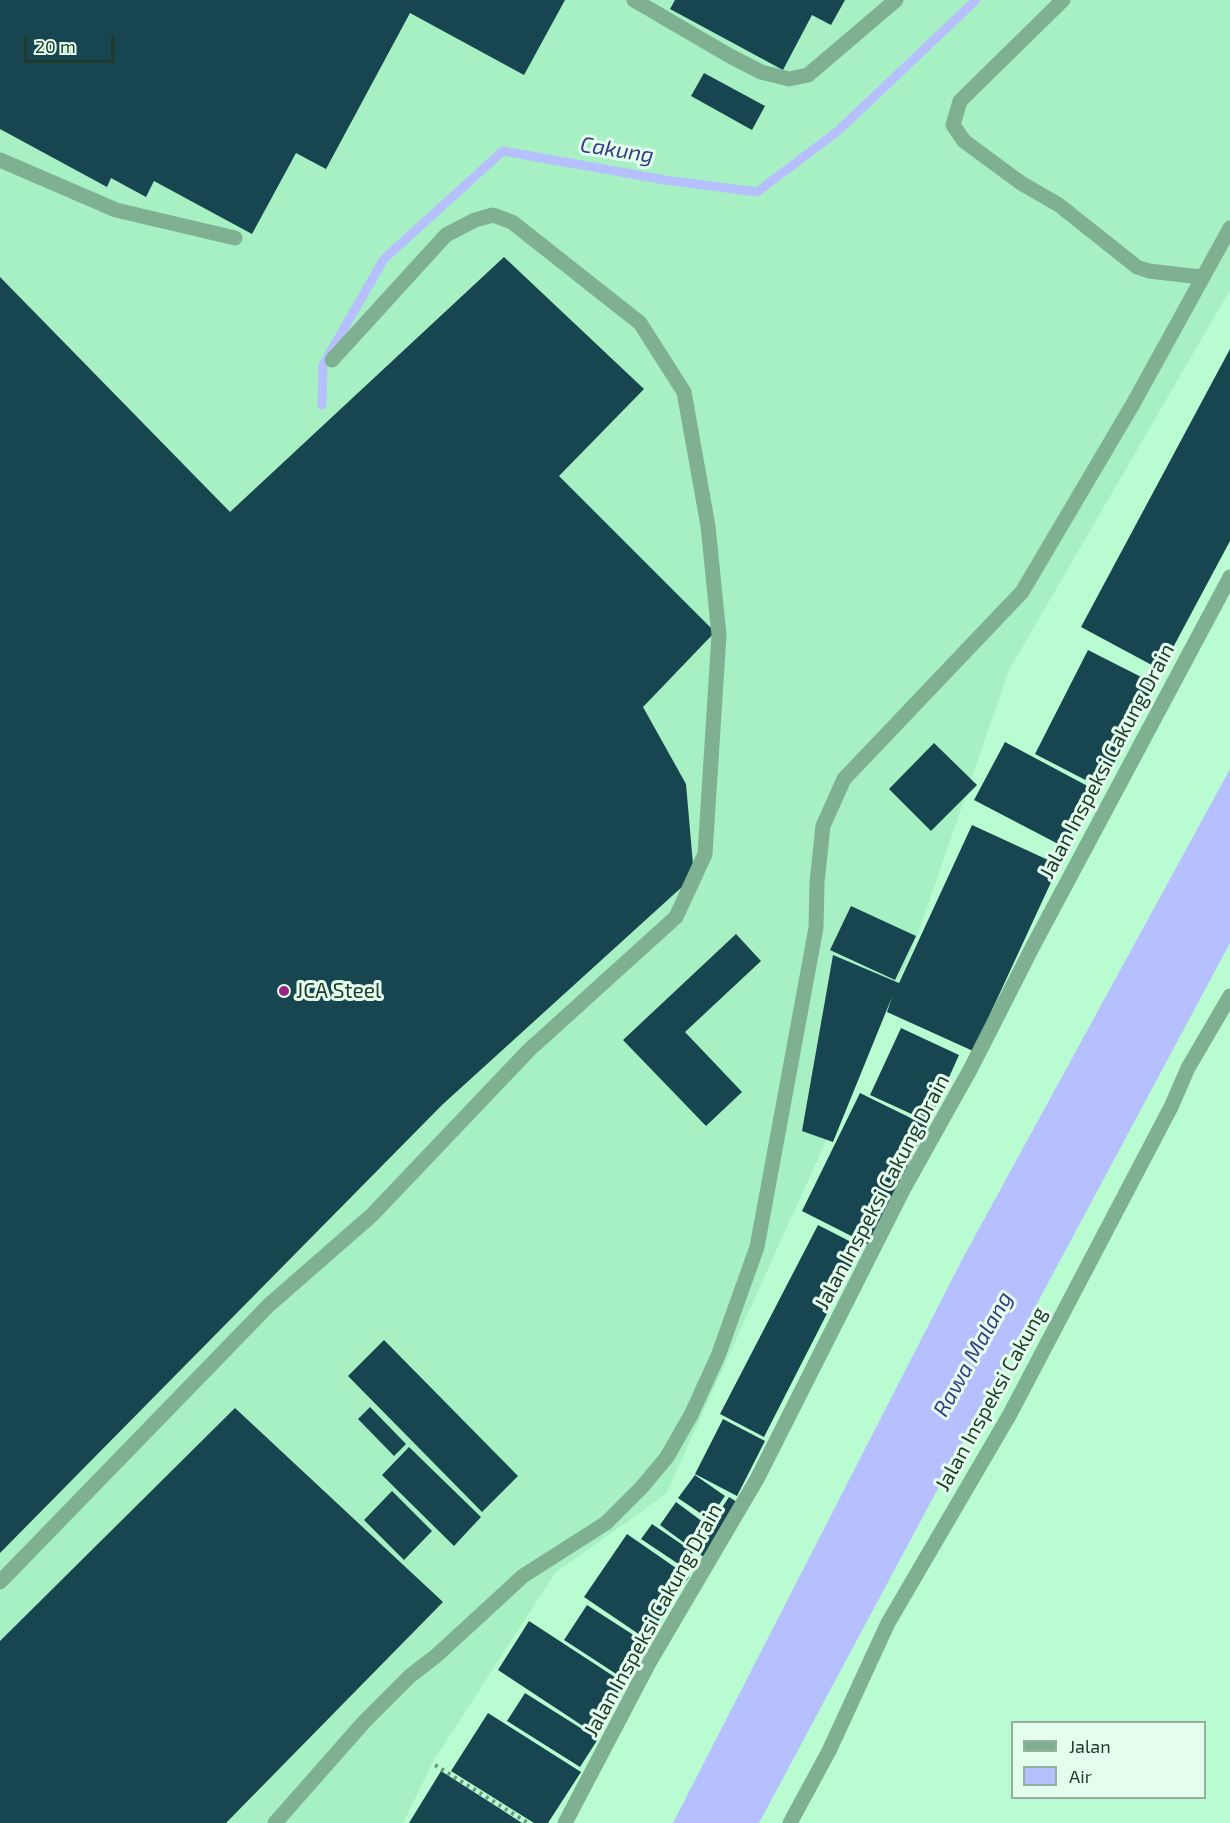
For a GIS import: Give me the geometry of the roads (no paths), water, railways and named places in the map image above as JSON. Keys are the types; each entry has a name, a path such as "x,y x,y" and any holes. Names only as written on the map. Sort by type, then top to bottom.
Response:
{"street":[{"path":"634,0 740,61 762,72 789,79 808,75 896,0"},
{"path":"1063,0 960,101 953,125 964,141 1021,183 1059,205 1137,267 1149,271 1201,277"},
{"path":"0,160 116,210 235,238"},
{"path":"0,1582 269,1305 372,1215 529,1050 675,917 705,854 719,635 708,526 684,392 640,323 512,222 493,215 475,220 446,235 332,360"},
{"path":"275,1823 364,1722 410,1676 436,1656 524,1576 606,1523 642,1487 667,1457 691,1415 718,1356 757,1247 816,928 817,882 824,826 844,779 1022,592 1133,404 1230,228"},
{"name":"Jalan Inspeksi Cakung Drain","path":"565,1823 649,1663 757,1479 904,1188 972,1068 1033,946 1230,577"},
{"name":"Jalan Inspeksi Cakung","path":"790,1823 829,1751 888,1623 1010,1414 1161,1127 1188,1068 1230,996"}],"water":[{"name":"Rawa Malang","path":"1230,769 1230,943 759,1823 673,1823 963,1258"}],"waterway":[{"name":"Cakung","path":"322,405 323,365 384,259 503,151 665,180 757,192 838,131 976,0"}],"place":[{"name":"JCA Steel","path":"284,991"}]}
